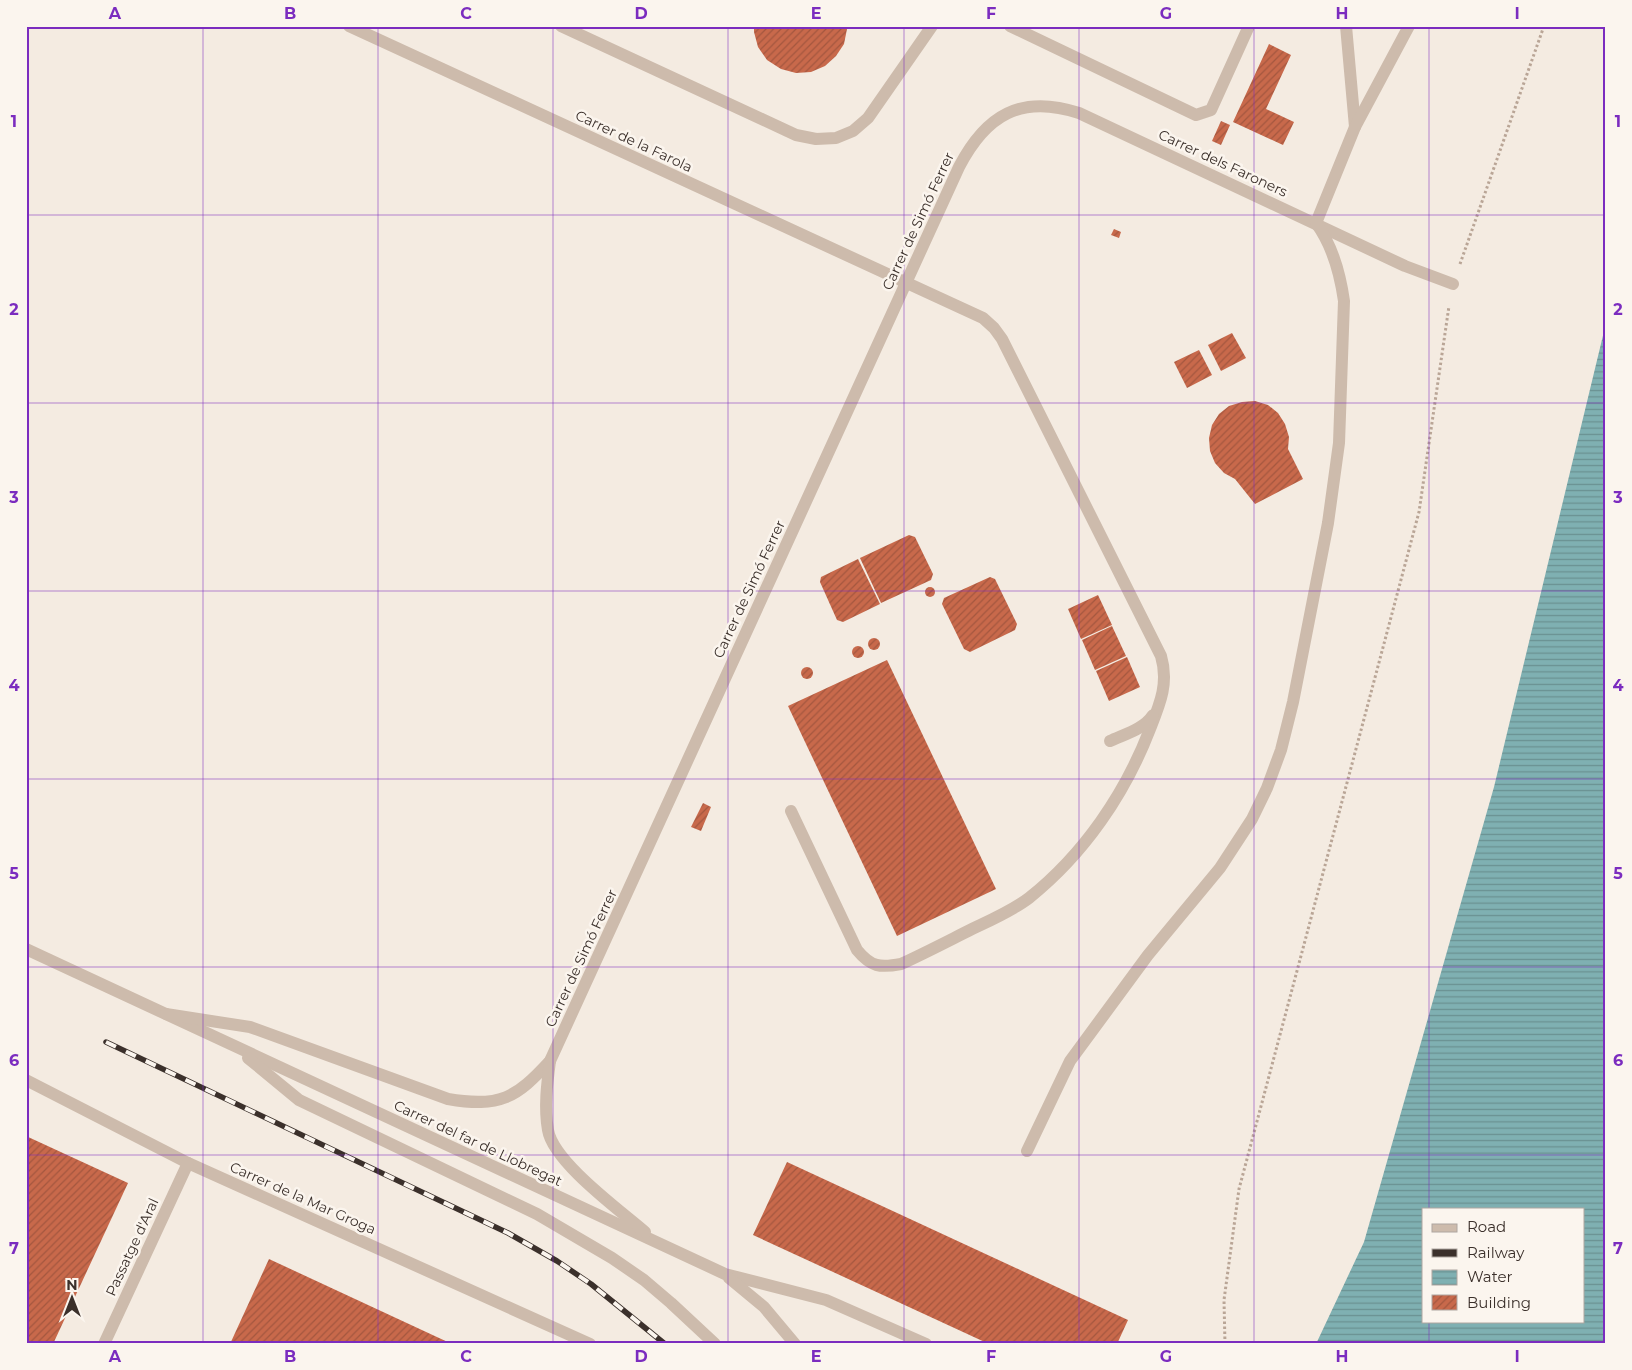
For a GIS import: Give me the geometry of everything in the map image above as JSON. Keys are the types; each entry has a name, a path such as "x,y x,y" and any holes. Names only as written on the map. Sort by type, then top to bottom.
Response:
{"street":[{"name":"Carrer de la Farola","path":"349,26 983,318 1002,339 1161,656 1165,669 1162,697"},
{"path":"561,26 796,135 816,139 836,138 853,132 868,118 932,26"},
{"path":"1010,26 1196,115 1211,110 1249,26"},
{"path":"1346,26 1356,127"},
{"path":"1028,1151 1070,1060 1148,955 1220,868 1252,820 1267,788 1281,750 1313,604 1328,522 1338,443 1344,301 1341,280 1326,237 1316,223 1356,127 1409,26"},
{"name":"Carrer dels Faroners","path":"980,132 994,121 1012,111 1045,105 1062,107 1079,113 1405,266 1453,284"},
{"name":"Carrer de Simó Ferrer","path":"550,1061 962,161 980,132"},
{"path":"1110,741 1146,723 1162,697"},
{"path":"791,811 857,950 864,959 876,965 900,964 998,917 1028,899 1051,878 1090,835 1118,796 1142,749 1162,697"},
{"name":"Carrer del far de Llobregat","path":"26,949 725,1274 826,1300 926,1344"},
{"path":"166,1014 250,1027 448,1099 473,1104 494,1101 514,1094 530,1082 550,1061"},
{"path":"235,1047 299,1100 512,1202 605,1253 644,1280 716,1344"},
{"path":"550,1061 546,1095 548,1131 559,1154 578,1174 657,1242"},
{"name":"Carrer de la Mar Groga","path":"26,1080 188,1163 590,1344"},
{"name":"Passatge d'Aral","path":"104,1344 188,1163"},
{"path":"725,1274 764,1307 795,1344"}],"path":[{"path":"1225,1344 1224,1300 1239,1188 1419,512 1453,284 1544,26"}],"water":[{"path":"1606,323 1606,1344 1316,1344 1364,1242 1494,787"}],"building":[{"path":"754,26 847,26 847,29 844,44 836,56 825,66 811,72 796,73 781,69 767,60 758,47"},
{"path":"1269,44 1291,55 1266,109 1294,122 1283,145 1233,122"},
{"path":"1221,121 1230,125 1221,145 1212,141"},
{"path":"1114,229 1121,232 1119,238 1111,235"},
{"path":"1232,333 1246,358 1221,371 1208,345"},
{"path":"1199,350 1212,375 1187,388 1174,362"},
{"path":"1255,401 1268,405 1278,413 1285,424 1289,437 1288,449 1303,479 1255,504 1235,479 1224,473 1215,463 1210,451 1209,438 1212,425 1219,414 1229,406"},
{"path":"909,535 915,537 933,574 931,580 881,603 860,558"},
{"path":"858,559 880,604 843,622 837,620 820,582 821,577"},
{"path":"990,577 995,579 1017,624 1015,630 970,652 964,649 942,604 944,598"},
{"path":"930,587 935,592 930,597 925,592"},
{"path":"1098,595 1112,625 1081,639 1068,609"},
{"path":"1112,626 1126,656 1095,670 1082,640"},
{"path":"876,638 879,639 879,649 872,650 869,649 868,642 869,639"},
{"path":"860,646 863,647 863,657 856,658 853,657 852,650 853,647"},
{"path":"1127,657 1140,687 1109,701 1096,671"},
{"path":"887,660 996,889 897,936 788,706"},
{"path":"809,667 812,668 812,678 805,679 802,678 801,671 802,668"},
{"path":"703,803 711,807 701,831 691,827"},
{"path":"26,1136 128,1183 53,1344 26,1344"},
{"path":"787,1162 1128,1320 1117,1344 989,1344 753,1235"},
{"path":"269,1259 452,1344 230,1344"}],"railway":[{"path":"106,1042 508,1233 557,1261 591,1284 665,1344"}]}
